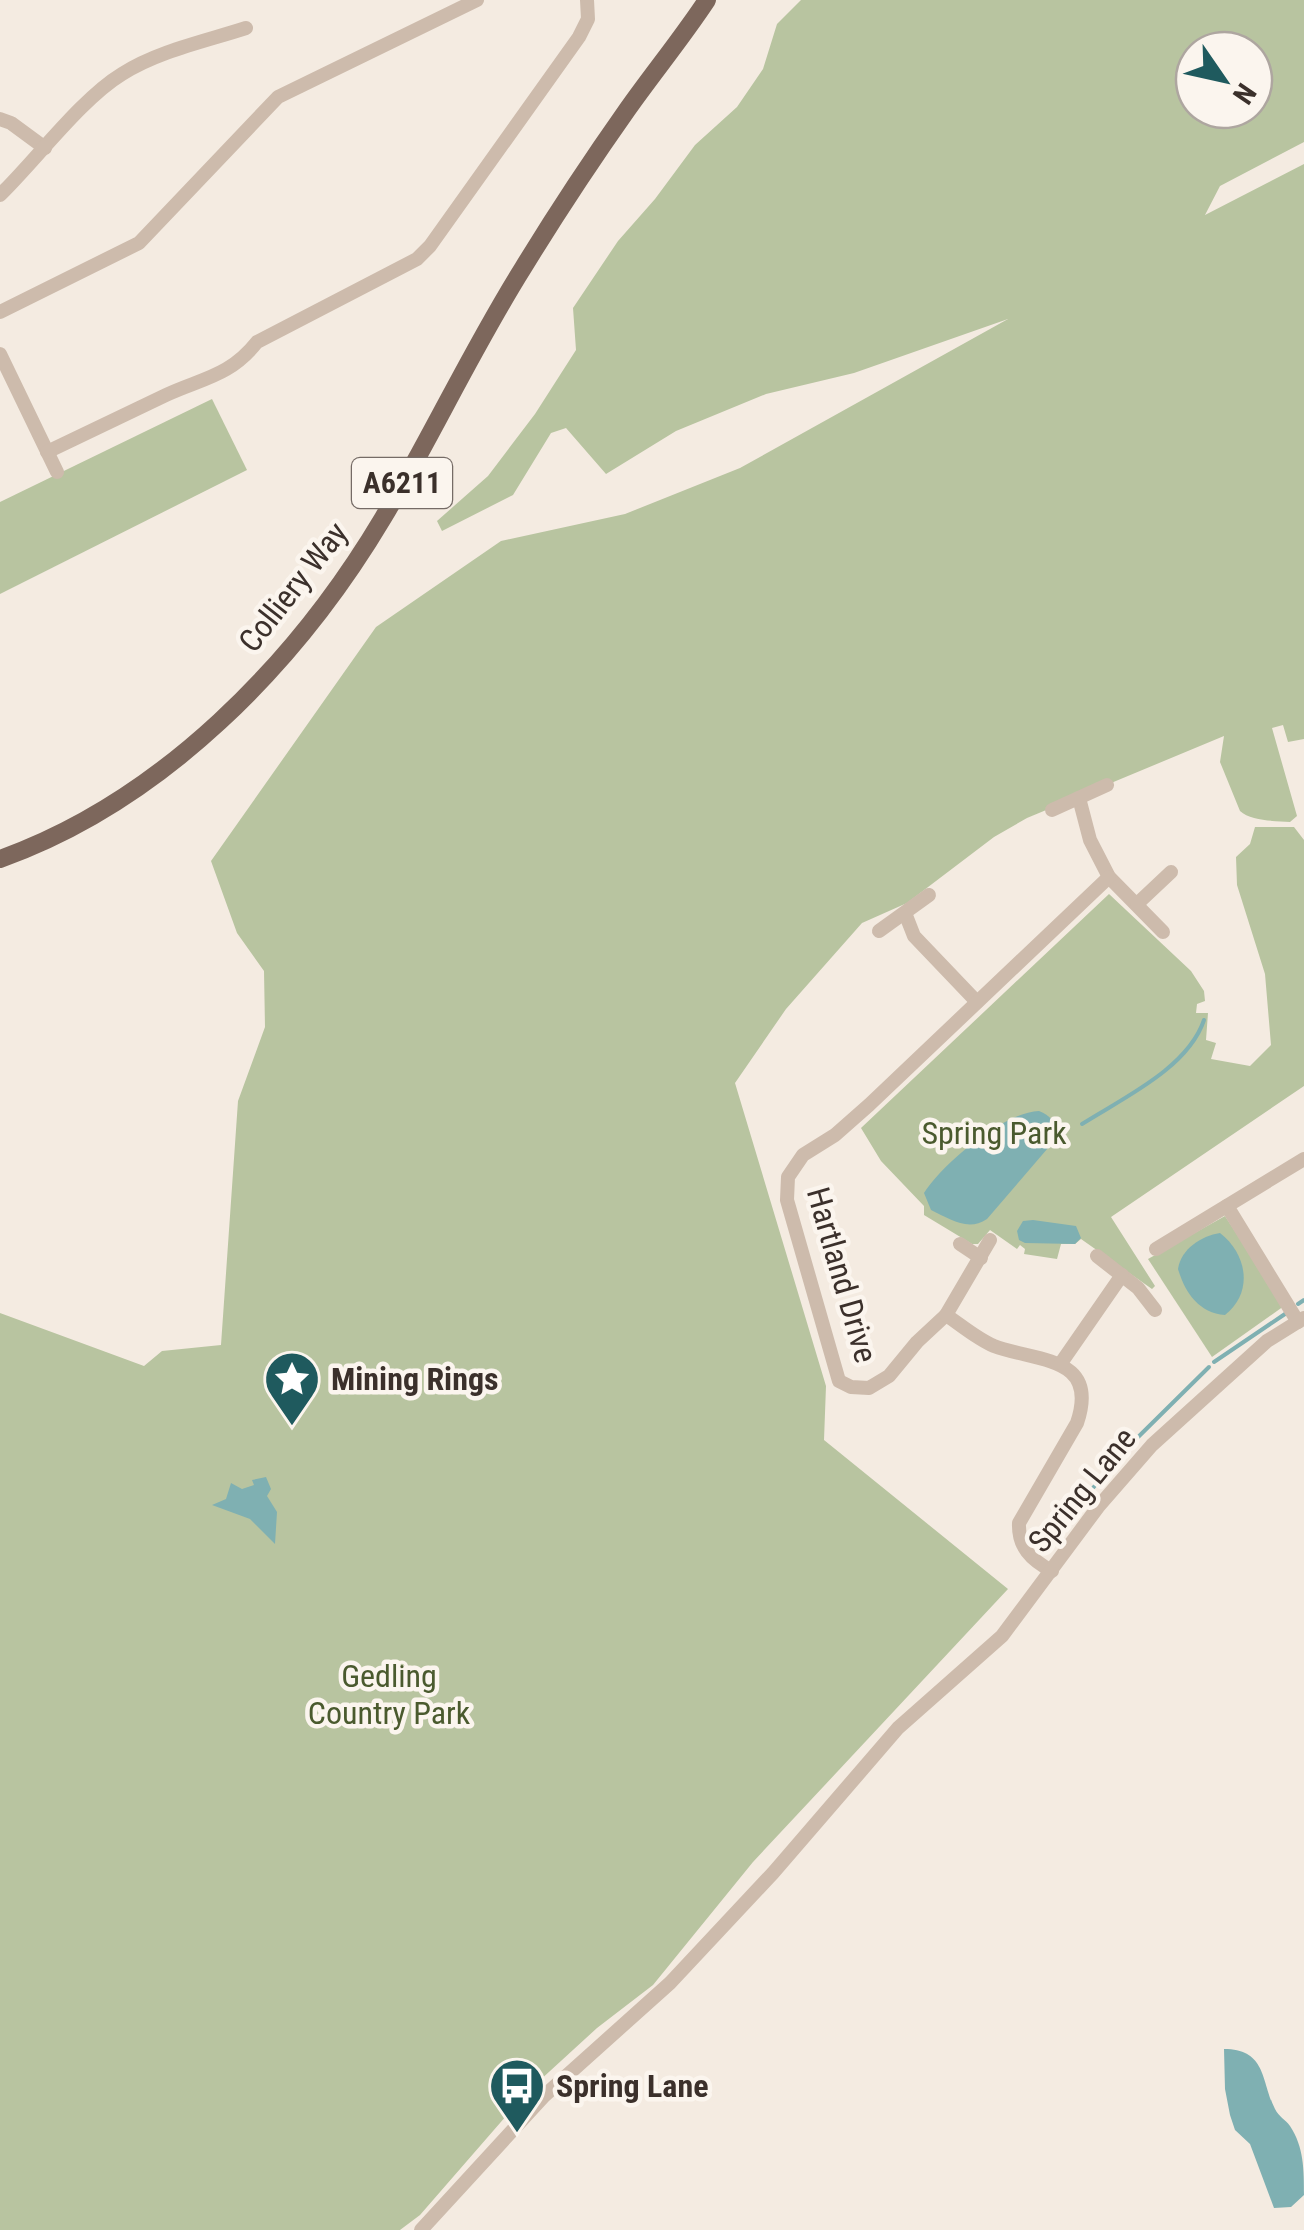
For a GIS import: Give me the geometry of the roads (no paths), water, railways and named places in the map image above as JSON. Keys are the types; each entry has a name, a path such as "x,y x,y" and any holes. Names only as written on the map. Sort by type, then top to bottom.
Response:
{"main road":[{"name":"Colliery Way","path":"0,859 88,818 139,785 179,756 274,664 329,597 382,519 531,254 704,3"}],"street":[{"path":"0,312 139,243 278,97 477,0"},
{"path":"47,452 172,392 200,384 244,359 257,342 417,260 578,37 588,19 587,0"},
{"path":"0,195 81,109 120,75 246,28"},
{"path":"0,119 46,148"},
{"path":"0,354 57,472"},
{"path":"1052,810 1107,785"},
{"path":"1079,798 1090,840 1109,877 1162,932"},
{"path":"1136,904 1170,872"},
{"name":"Hartland Drive","path":"946,1314 889,1376 869,1388 851,1388 839,1381 787,1200 788,1177 802,1156 858,1115 1109,877"},
{"path":"879,931 929,895"},
{"path":"905,913 914,936 977,1002"},
{"path":"1156,1249 1304,1159"},
{"path":"1227,1206 1301,1320"},
{"path":"990,1240 946,1314 992,1345 1062,1363 1080,1388 1077,1423 1023,1512 1018,1530 1028,1554 1052,1570"},
{"path":"960,1244 981,1258"},
{"path":"1097,1256 1138,1288 1155,1310"},
{"path":"1062,1363 1122,1275"},
{"name":"Spring Lane","path":"421,2230 544,2096 670,1983 898,1728 1002,1636 1098,1508 1152,1445 1267,1342 1301,1320"}],"water":[{"path":"1039,1111 1054,1123 1054,1141 987,1219 966,1224 931,1210 924,1193 960,1154 992,1129"},
{"path":"1023,1221 1076,1226 1081,1238 1075,1244 1019,1240 1017,1231"},
{"path":"1220,1233 1236,1251 1244,1273 1240,1295 1225,1315 1194,1300 1178,1269 1183,1255 1193,1245"},
{"path":"266,1477 271,1489 267,1496 277,1512 275,1544 250,1519 212,1505 226,1499 231,1483 242,1489 254,1485 252,1480"},
{"path":"1224,2049 1238,2050 1255,2061 1275,2109 1298,2142 1304,2195 1291,2207 1274,2208 1250,2144 1235,2130 1225,2089"}],"waterway":[{"path":"1082,1124 1169,1067 1196,1037 1204,1020"},
{"path":"1298,1304 1304,1300"},
{"path":"1214,1362 1285,1314"},
{"path":"1069,1516 1128,1447 1209,1367"}],"place":[{"name":"Mining Rings","path":"292,1428"},
{"name":"Spring Lane","path":"517,2135"}],"park label":[{"name":"Spring Park","path":"994,1133"},
{"name":"Gedling Country Park","path":"389,1694"}]}
